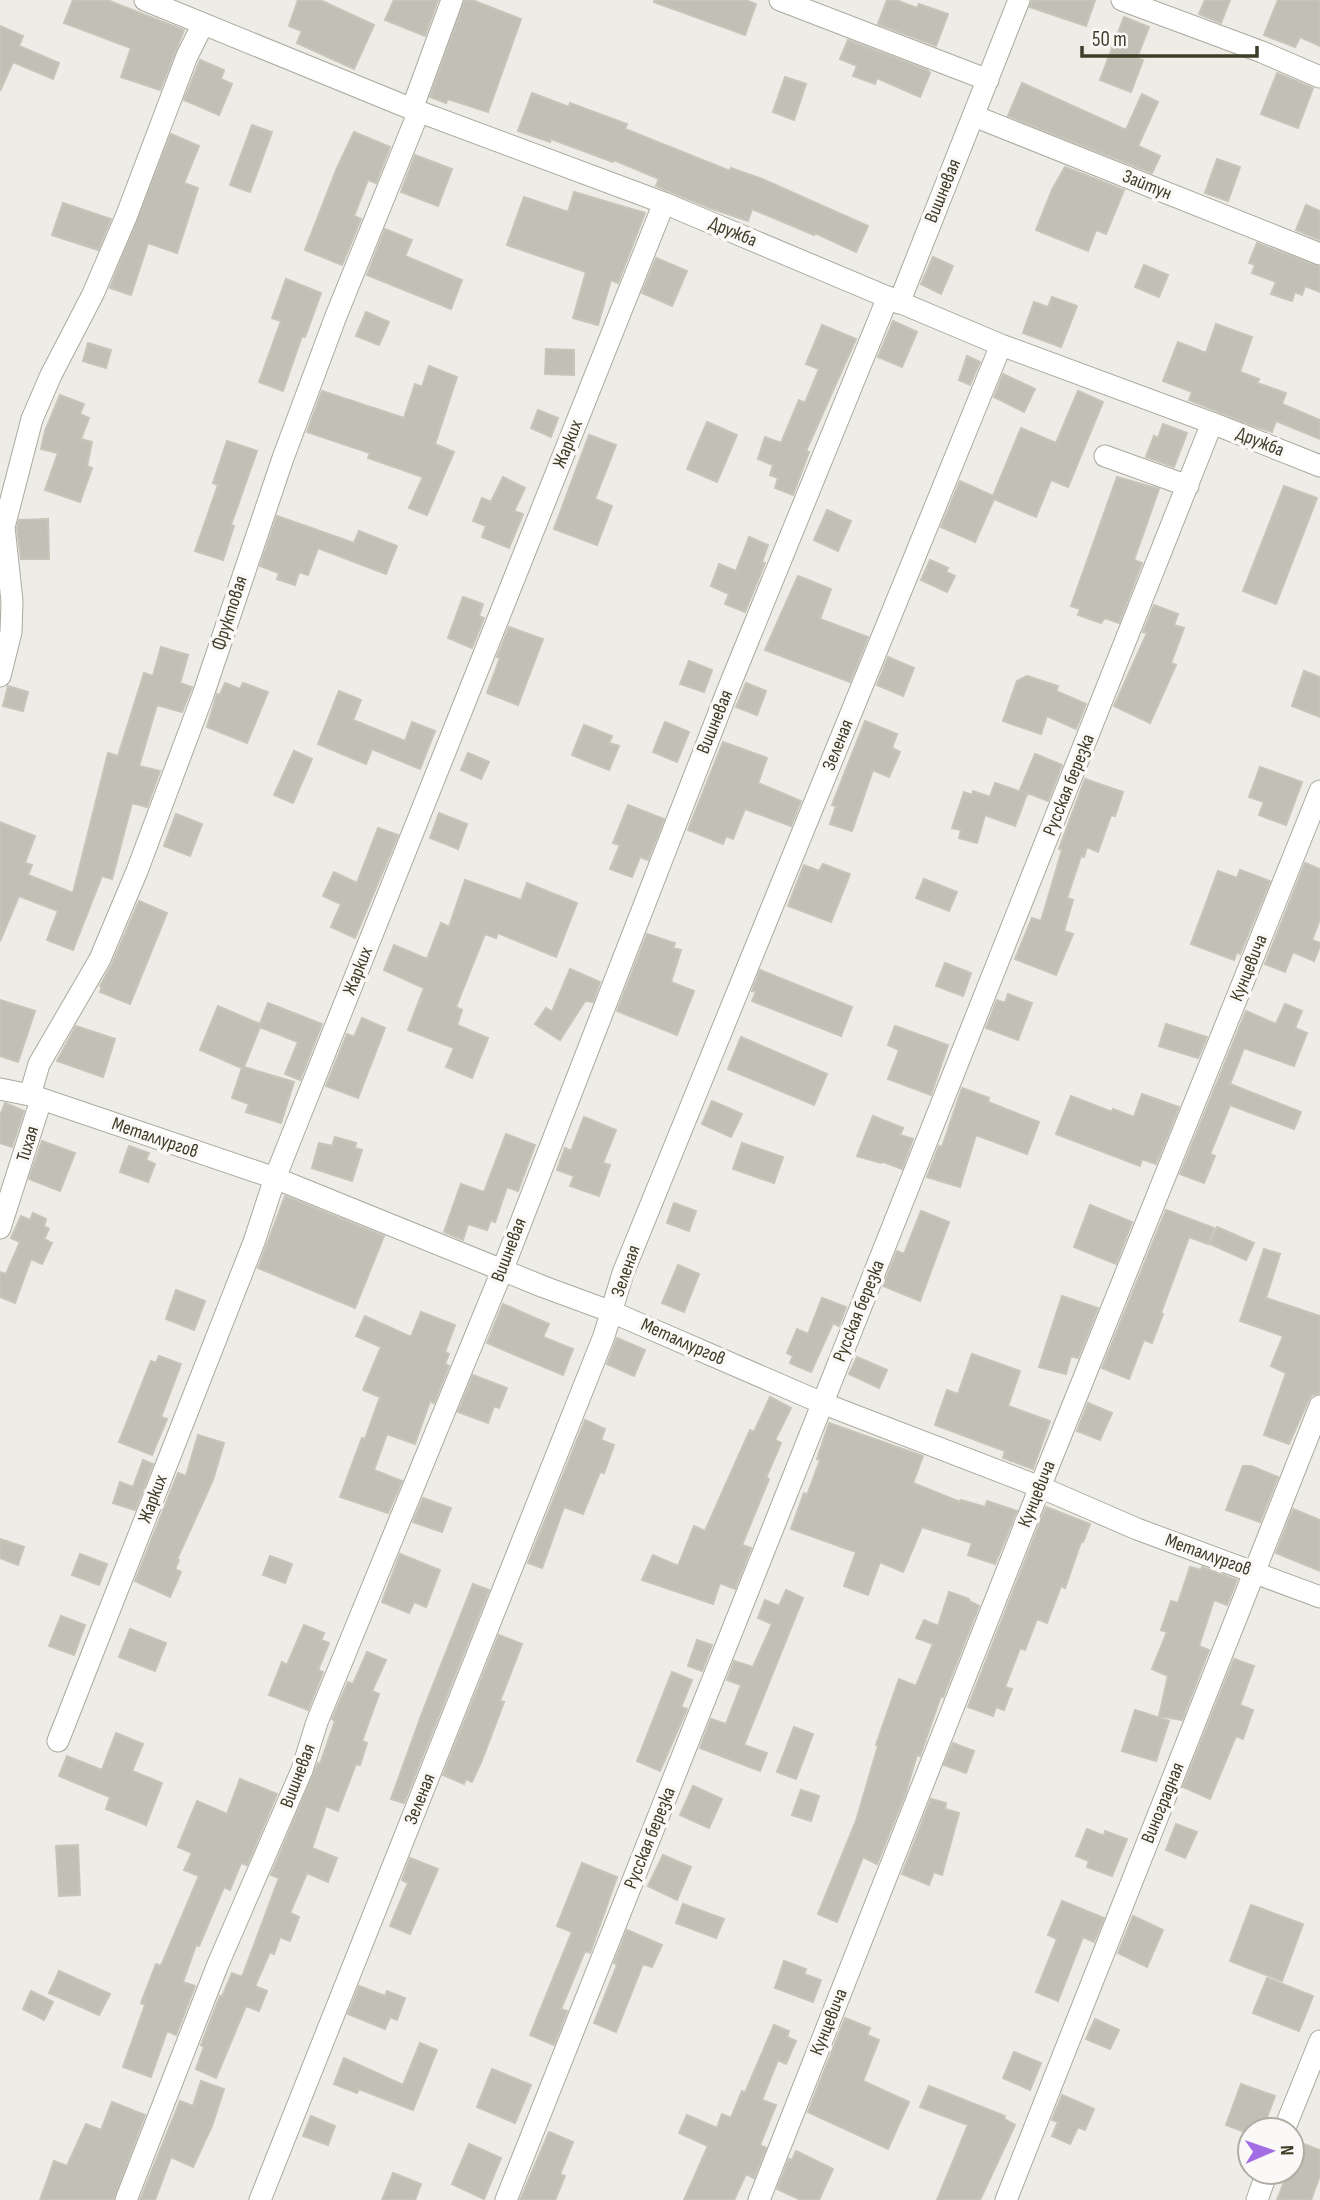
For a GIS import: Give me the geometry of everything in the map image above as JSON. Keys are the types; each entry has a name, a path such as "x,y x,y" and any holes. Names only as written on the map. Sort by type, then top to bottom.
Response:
{"street":[{"name":"Дружба","path":"145,0 415,110 664,203 1001,345 1320,466"},
{"name":"Фруктовая","path":"36,1097 39,1064 100,959 137,871 203,695 288,445 415,110 452,0"},
{"path":"780,0 988,80"},
{"name":"Вишневая","path":"126,2200 218,1964 302,1770 317,1722 502,1270 722,705 974,116 1019,0"},
{"path":"1122,0 1262,52 1320,77"},
{"path":"0,676 11,632 12,601 4,527 32,419 51,375 93,294 126,217 187,56 203,24"},
{"name":"Зайтун","path":"974,116 1320,254"},
{"name":"Жарких","path":"58,1741 254,1242 275,1178 664,203"},
{"name":"Зеленая","path":"260,2200 612,1311 623,1273 1001,345"},
{"name":"Русская березка","path":"506,2200 1212,423"},
{"path":"1105,456 1188,486"},
{"name":"Кунцевича","path":"759,2200 1040,1487 1320,791"},
{"name":"Металлургов","path":"0,1088 36,1097 275,1178 502,1270 612,1311 822,1403 1040,1487 1137,1529 1320,1597"},
{"name":"Тихая","path":"0,1228 36,1097"},
{"name":"Виноградная","path":"1006,2200 1320,1406"},
{"path":"1290,2116 1320,2040"}],"building":[{"path":"73,0 107,0 184,30 160,90 121,77 131,48 64,23"},
{"path":"298,0 320,0 374,25 354,69 297,43 302,31 289,26"},
{"path":"394,0 438,0 425,36 385,20"},
{"path":"465,0 472,0 521,19 488,112 448,99 446,103 430,97"},
{"path":"654,0 745,0 756,4 745,35"},
{"path":"887,0 896,0 917,8 919,4 948,14 936,46 878,24"},
{"path":"1032,0 1095,0 1086,26 1030,7"},
{"path":"1205,0 1230,0 1221,23 1199,14"},
{"path":"1278,0 1320,0 1320,46 1300,37 1295,47 1264,35"},
{"path":"1124,17 1149,27 1137,58 1143,60 1131,92 1100,80"},
{"path":"0,26 23,36 19,46 59,63 53,79 13,62 0,91"},
{"path":"848,40 927,70 930,73 920,97 877,78 875,84 853,76 857,66 840,59"},
{"path":"200,60 224,70 221,79 232,84 219,115 184,100"},
{"path":"1277,73 1313,88 1298,128 1261,114"},
{"path":"785,77 806,84 794,120 773,112"},
{"path":"1022,83 1126,130 1142,94 1158,102 1138,146 1160,156 1152,173 1008,116"},
{"path":"532,93 569,107 570,103 627,124 625,129 730,171 731,168 762,179 868,226 856,252 752,209 748,221 710,208 656,186 659,179 614,160 613,162 551,139 550,142 518,131"},
{"path":"252,125 272,132 250,192 230,185"},
{"path":"354,132 390,147 376,183 368,180 354,216 361,219 342,265 305,250"},
{"path":"171,134 199,146 184,183 198,188 177,253 148,243 131,295 110,288"},
{"path":"415,155 452,169 438,206 401,192"},
{"path":"1217,159 1240,167 1228,201 1205,193"},
{"path":"1065,167 1124,190 1106,234 1096,230 1088,251 1036,230 1052,190"},
{"path":"574,192 645,213 618,283 611,280 598,325 573,318 586,272 507,245 524,197 568,212"},
{"path":"63,203 111,219 98,250 52,235"},
{"path":"1306,205 1320,211 1320,240 1296,230"},
{"path":"385,229 412,240 405,256 462,280 451,309 367,275"},
{"path":"1257,243 1320,267 1320,292 1305,286 1302,295 1295,292 1292,301 1271,294 1276,282 1252,273 1255,265 1249,263"},
{"path":"933,257 953,266 941,294 921,284"},
{"path":"656,258 687,271 672,306 642,293"},
{"path":"1144,265 1168,275 1159,297 1135,287"},
{"path":"286,279 321,293 305,337 302,336 283,391 259,382 281,321 272,318"},
{"path":"1052,297 1077,306 1061,347 1023,333 1034,302 1048,307"},
{"path":"366,312 389,322 379,345 356,336"},
{"path":"893,321 917,332 902,367 878,357"},
{"path":"1216,324 1252,337 1240,372 1259,379 1257,383 1286,393 1282,404 1320,420 1320,439 1276,421 1272,432 1254,426 1189,400 1192,392 1163,381 1178,342 1206,353"},
{"path":"822,325 856,339 806,451 809,452 793,495 775,488 778,478 770,475 773,465 758,459 765,437 781,443 799,400 805,403 819,369 806,364"},
{"path":"88,343 111,350 106,368 83,361"},
{"path":"546,349 574,350 574,375 545,374"},
{"path":"967,356 980,362 970,385 959,380"},
{"path":"429,366 457,377 435,444 454,452 427,515 409,508 423,477 368,458 370,453 307,432 322,391 404,418 415,384 422,387"},
{"path":"1003,374 1035,389 1024,412 994,397"},
{"path":"1078,391 1103,402 1068,487 1051,480 1036,517 994,499 975,542 941,527 960,481 993,496 1021,428 1056,443"},
{"path":"60,395 84,404 80,414 89,418 81,439 92,442 87,466 92,468 80,502 45,490 58,453 41,449 45,431"},
{"path":"538,410 558,418 551,437 531,428"},
{"path":"707,422 737,435 717,482 687,469"},
{"path":"1163,424 1187,433 1174,467 1146,457 1154,436 1158,438"},
{"path":"589,435 616,445 595,499 612,506 597,545 554,529"},
{"path":"227,441 257,451 231,525 234,526 223,560 195,551 218,485 213,483"},
{"path":"503,477 525,488 514,511 523,514 509,548 482,537 486,526 473,521 482,498 491,502"},
{"path":"1117,477 1159,489 1134,560 1142,563 1119,623 1105,618 1101,623 1078,615 1080,609 1071,606"},
{"path":"1284,486 1317,498 1276,604 1243,591"},
{"path":"827,510 851,521 838,551 814,540"},
{"path":"277,516 354,543 359,531 397,546 386,574 318,548 308,575 299,572 295,585 277,579 279,573 260,566"},
{"path":"48,519 49,559 21,559 17,528 19,520"},
{"path":"749,537 768,545 762,562 765,563 745,612 725,604 729,594 711,586 719,564 736,571"},
{"path":"930,560 948,568 946,572 955,576 947,592 921,580"},
{"path":"798,576 831,589 820,619 868,637 850,682 765,650"},
{"path":"463,597 483,604 479,616 484,618 472,648 448,638"},
{"path":"1154,605 1178,614 1174,625 1184,628 1171,663 1176,665 1150,723 1114,706 1147,633 1143,632"},
{"path":"509,627 543,639 518,705 487,693"},
{"path":"161,647 188,655 180,683 192,687 182,712 157,705 139,766 160,771 147,807 132,803 112,879 102,876 73,950 47,940 58,911 19,896 0,941 0,822 35,836 25,863 32,865 28,875 73,893 108,753 118,756 144,673 153,676"},
{"path":"888,657 914,668 903,696 877,685"},
{"path":"689,661 712,670 704,692 680,684"},
{"path":"1304,671 1320,677 1320,717 1292,706"},
{"path":"1027,676 1058,686 1056,691 1086,704 1076,729 1047,716 1041,734 1003,721 1017,681"},
{"path":"225,683 240,689 243,683 268,692 247,743 207,727 217,694 220,695"},
{"path":"746,683 766,691 757,715 736,707"},
{"path":"8,686 28,692 23,711 3,706"},
{"path":"339,691 361,700 353,720 405,741 412,722 435,731 420,769 372,749 366,764 318,744"},
{"path":"865,721 897,734 892,748 900,752 889,777 873,770 852,831 830,824 836,806 832,805"},
{"path":"665,722 689,732 677,762 653,752"},
{"path":"584,725 612,736 609,743 619,746 609,770 572,755"},
{"path":"723,742 767,758 758,783 801,801 791,826 745,809 733,839 726,836 723,844 688,830"},
{"path":"294,751 312,759 293,803 274,795"},
{"path":"468,753 489,762 481,779 461,770"},
{"path":"1035,754 1062,765 1048,801 1020,790"},
{"path":"1260,767 1302,782 1286,825 1259,815 1264,802 1249,797"},
{"path":"1085,779 1123,792 1115,816 1111,815 1098,852 1087,847 1084,857 1081,856 1067,898 1073,900 1064,931 1073,934 1056,975 1015,959 1032,918 1041,921 1062,850 1059,849"},
{"path":"995,783 1027,794 1015,826 985,815 977,843 959,838 961,830 952,828 964,792 972,795 973,791 990,797"},
{"path":"628,805 664,819 648,860 640,857 632,877 610,869 620,845 613,843"},
{"path":"439,813 467,824 458,849 430,838"},
{"path":"176,814 202,824 190,856 164,846"},
{"path":"378,828 398,835 355,938 331,927 341,904 323,896 334,872 357,883"},
{"path":"1305,863 1320,869 1320,919 1312,940 1320,943 1320,946 1314,961 1293,952 1285,972 1265,964"},
{"path":"823,864 850,874 831,922 788,906 804,865 819,871"},
{"path":"1240,870 1270,881 1240,954 1237,952 1234,960 1191,944 1218,871 1237,878"},
{"path":"924,879 957,892 949,911 916,898"},
{"path":"465,880 521,900 527,883 577,903 556,957 498,933 496,938 485,934 456,1007 462,1010 457,1025 488,1038 472,1078 446,1067 454,1048 408,1030 424,988 384,970 394,945 427,959 441,923 449,927"},
{"path":"139,901 167,913 130,1004 100,992 100,986"},
{"path":"647,934 675,943 673,948 681,950 671,982 694,991 677,1035 617,1011"},
{"path":"945,963 971,973 963,996 936,986"},
{"path":"570,969 600,982 593,1002 585,1001 560,1040 535,1024 546,1008 552,1012"},
{"path":"760,970 852,1007 841,1036 752,1001 756,992 752,991"},
{"path":"1008,994 1032,1003 1018,1040 986,1028 997,1000 1005,1003"},
{"path":"0,1000 35,1011 18,1062 0,1056"},
{"path":"268,1003 322,1024 300,1080 285,1074 298,1042 260,1027 244,1067 294,1082 281,1123 246,1112 249,1104 232,1098 242,1068 200,1050 218,1006 260,1024"},
{"path":"1285,1004 1302,1011 1295,1028 1307,1033 1294,1066 1244,1048 1230,1084 1301,1112 1294,1129 1230,1105 1210,1154 1215,1156 1204,1183 1180,1174 1246,1011 1276,1024"},
{"path":"362,1018 385,1028 358,1098 326,1086 347,1034 354,1037"},
{"path":"1166,1024 1207,1037 1198,1058 1159,1046"},
{"path":"76,1026 115,1039 103,1077 57,1061"},
{"path":"895,1026 948,1045 931,1095 888,1079 899,1050 888,1045"},
{"path":"741,1037 827,1074 814,1105 728,1069"},
{"path":"962,1088 989,1098 988,1102 1039,1122 1027,1154 976,1135 960,1187 927,1177 939,1146 942,1147"},
{"path":"1142,1094 1179,1107 1156,1164 1142,1159 1140,1166 1056,1134 1071,1096 1112,1112 1113,1109 1134,1117"},
{"path":"712,1101 742,1114 731,1137 702,1124"},
{"path":"5,1103 24,1111 12,1147 0,1143 0,1116"},
{"path":"873,1116 903,1128 900,1135 913,1139 902,1169 857,1156"},
{"path":"584,1117 616,1130 603,1163 610,1165 599,1196 570,1186 574,1176 557,1170 565,1148 571,1151"},
{"path":"506,1134 535,1145 518,1191 507,1187 495,1222 491,1220 487,1230 468,1224 463,1240 444,1232 461,1184 484,1192"},
{"path":"335,1137 356,1143 355,1148 362,1150 352,1181 312,1168 319,1143 332,1146"},
{"path":"42,1141 75,1153 60,1191 29,1179"},
{"path":"742,1143 783,1157 774,1183 733,1169"},
{"path":"129,1146 149,1153 146,1160 155,1164 148,1182 120,1172"},
{"path":"285,1196 384,1236 355,1308 258,1268"},
{"path":"674,1203 696,1211 689,1231 667,1223"},
{"path":"1090,1205 1132,1222 1116,1264 1074,1247"},
{"path":"1166,1210 1214,1228 1208,1244 1189,1237 1152,1343 1144,1340 1129,1379 1102,1368"},
{"path":"921,1211 949,1222 920,1301 883,1286 897,1251 904,1254"},
{"path":"33,1213 46,1219 44,1226 49,1229 44,1239 52,1243 42,1264 31,1259 15,1303 0,1297 0,1272 6,1274 20,1242 11,1238 21,1216 30,1220"},
{"path":"1217,1227 1254,1243 1246,1260 1210,1244"},
{"path":"1264,1249 1280,1254 1266,1298 1320,1316 1320,1393 1312,1395 1308,1401 1289,1444 1264,1435 1286,1373 1271,1366 1283,1336 1240,1321"},
{"path":"678,1265 699,1274 684,1312 662,1303"},
{"path":"176,1290 205,1301 194,1330 166,1319"},
{"path":"1062,1296 1098,1308 1078,1358 1071,1356 1066,1374 1039,1367"},
{"path":"822,1298 846,1307 839,1326 833,1323 811,1372 790,1363 793,1356 787,1353 797,1329 808,1334"},
{"path":"503,1304 549,1324 543,1337 573,1349 563,1375 487,1343"},
{"path":"421,1312 455,1325 445,1352 449,1354 445,1364 449,1366 434,1403 430,1401 415,1444 387,1434 374,1470 402,1481 388,1513 340,1497 380,1397 363,1390 381,1347 356,1336 365,1316 411,1337"},
{"path":"617,1338 645,1350 634,1376 607,1364"},
{"path":"972,1354 1020,1371 1008,1406 1050,1421 1033,1469 1003,1458 1005,1451 935,1425 947,1390 958,1394"},
{"path":"159,1356 181,1364 161,1417 167,1419 152,1455 119,1442 151,1361 156,1363"},
{"path":"857,1357 887,1370 879,1388 849,1374"},
{"path":"473,1375 507,1388 499,1408 494,1406 488,1423 458,1412"},
{"path":"770,1397 791,1408 775,1440 781,1443 742,1545 751,1548 735,1589 720,1583 713,1604 642,1580 653,1555 678,1566 694,1526 705,1531 750,1430 754,1432"},
{"path":"1088,1403 1112,1413 1100,1440 1077,1431"},
{"path":"585,1420 605,1429 601,1440 614,1445 604,1473 600,1472 583,1514 564,1507 542,1568 528,1563"},
{"path":"829,1423 923,1456 913,1483 960,1502 961,1500 985,1507 987,1501 1017,1511 995,1564 968,1555 972,1543 922,1527 903,1572 880,1562 868,1595 844,1586 856,1552 791,1529 820,1460 817,1459"},
{"path":"198,1435 224,1443 213,1480 177,1559 179,1560 175,1569 181,1572 170,1597 135,1581 178,1473 186,1476"},
{"path":"143,1460 153,1464 135,1510 113,1503 120,1482 133,1487"},
{"path":"1243,1466 1251,1466 1278,1477 1260,1522 1226,1510"},
{"path":"423,1498 451,1508 442,1532 413,1522"},
{"path":"1046,1507 1090,1524 1065,1588 1061,1586 1047,1623 1037,1619 1025,1650 1020,1648 1005,1687 1012,1689 1004,1710 996,1707 993,1716 968,1707"},
{"path":"1293,1509 1320,1520 1320,1571 1276,1553"},
{"path":"0,1539 24,1547 18,1565 0,1558"},
{"path":"80,1554 107,1564 99,1585 72,1575"},
{"path":"400,1554 440,1570 426,1607 414,1602 409,1613 382,1602"},
{"path":"270,1556 292,1564 285,1583 263,1575"},
{"path":"1190,1567 1201,1570 1202,1567 1237,1580 1227,1605 1214,1600 1199,1646 1209,1650 1182,1720 1159,1716 1168,1676 1152,1669 1167,1632 1161,1630 1171,1601 1178,1603"},
{"path":"473,1584 489,1590 404,1803 391,1799 422,1713"},
{"path":"786,1590 803,1598 744,1745 767,1753 760,1771 700,1748 711,1719 726,1724 741,1685 727,1680 734,1661 753,1667 772,1624 758,1618 765,1600 779,1606"},
{"path":"949,1592 969,1599 979,1606 943,1697 941,1696 920,1756 917,1755 906,1792 877,1864 863,1857 837,1922 818,1914 856,1821 878,1746 876,1745 899,1679 916,1686 933,1644 916,1638 924,1620 938,1626"},
{"path":"61,1616 85,1625 74,1655 49,1646"},
{"path":"304,1625 324,1633 321,1640 329,1643 318,1670 323,1672 308,1710 269,1695 282,1662 287,1665"},
{"path":"130,1629 166,1643 155,1671 119,1657"},
{"path":"499,1635 522,1644 500,1701 504,1702 482,1760 472,1782 466,1779 464,1784 443,1775"},
{"path":"697,1640 712,1645 702,1671 688,1666"},
{"path":"367,1652 386,1660 372,1691 379,1694 362,1741 367,1743 360,1765 356,1764 338,1811 326,1806 312,1848 337,1858 328,1882 307,1873 290,1913 299,1917 290,1941 280,1937 274,1954 270,1952 255,1986 267,1991 259,2011 246,2006 216,2078 196,2069 204,2047 201,2045 232,1973 242,1977 279,1878 271,1875 318,1763 320,1764 335,1721 332,1719 348,1682 353,1684"},
{"path":"1234,1659 1254,1666 1240,1705 1253,1710 1243,1739 1236,1736 1210,1799 1183,1787"},
{"path":"672,1672 692,1680 681,1707 687,1709 660,1771 637,1761"},
{"path":"1135,1710 1169,1721 1156,1761 1122,1751"},
{"path":"794,1727 813,1734 796,1779 777,1772"},
{"path":"116,1733 143,1744 132,1771 162,1783 146,1825 106,1809 110,1797 59,1776 67,1756 102,1770"},
{"path":"953,1743 974,1751 966,1773 944,1765"},
{"path":"240,1779 277,1794 247,1865 241,1863 230,1890 224,1887 199,1946 196,1945 183,1982 195,1986 176,2035 167,2031 151,2077 123,2067 145,2005 141,2003 156,1964 161,1966 199,1876 184,1870 192,1853 178,1847 197,1801 227,1814"},
{"path":"693,1786 722,1799 709,1828 680,1815"},
{"path":"801,1790 819,1796 811,1821 792,1815"},
{"path":"931,1799 946,1803 945,1809 959,1813 942,1875 934,1872 929,1885 902,1874"},
{"path":"1176,1824 1197,1832 1185,1858 1166,1850"},
{"path":"1087,1829 1104,1836 1105,1831 1127,1839 1112,1876 1087,1867 1089,1861 1076,1856"},
{"path":"78,1845 80,1895 59,1896 56,1846"},
{"path":"663,1855 691,1867 677,1900 648,1886"},
{"path":"410,1858 438,1869 410,1934 390,1926 408,1883 402,1880"},
{"path":"582,1863 617,1877 590,1953 585,1951 561,2009 567,2011 554,2045 530,2035 572,1932 557,1926"},
{"path":"1062,1901 1104,1918 1094,1942 1083,1937 1058,2001 1036,1992 1057,1939 1048,1935"},
{"path":"683,1904 724,1919 716,1938 676,1923"},
{"path":"1251,1905 1303,1924 1282,1981 1230,1961"},
{"path":"1133,1916 1163,1930 1147,1967 1118,1953"},
{"path":"627,1930 662,1945 652,1967 643,1964 616,2032 594,2023 617,1965 614,1963"},
{"path":"784,1961 806,1969 804,1974 821,1980 813,2002 775,1988"},
{"path":"59,1971 110,1994 99,2015 49,1993"},
{"path":"1267,1978 1313,1996 1299,2031 1253,2013"},
{"path":"359,1986 385,1996 387,1991 405,1998 397,2020 390,2017 385,2029 348,2014"},
{"path":"31,1991 53,2002 44,2020 23,2009"},
{"path":"845,2018 870,2028 867,2035 879,2040 863,2081 909,2102 888,2149 808,2112"},
{"path":"1095,2019 1119,2030 1110,2049 1086,2039"},
{"path":"774,2025 789,2031 787,2037 796,2041 786,2064 778,2060 762,2100 776,2105 760,2145 766,2148 754,2178 746,2174 734,2200 684,2200 708,2146 679,2133 687,2115 717,2128 722,2114 731,2118 742,2091 745,2093"},
{"path":"420,2043 437,2050 413,2110 359,2089 357,2093 334,2084 344,2058 403,2085"},
{"path":"1014,2052 1041,2063 1030,2090 1003,2078"},
{"path":"492,2069 531,2085 515,2123 477,2107"},
{"path":"201,2081 224,2089 212,2126 193,2167 171,2157 155,2200 140,2200 180,2101 193,2106"},
{"path":"1241,2084 1275,2096 1267,2116 1236,2116 1236,2129 1226,2125"},
{"path":"929,2086 1005,2116 1004,2119 1015,2125 980,2200 937,2200 968,2125 920,2107"},
{"path":"1062,2095 1094,2109 1085,2130 1078,2127 1070,2144 1052,2136 1058,2122 1052,2120"},
{"path":"112,2102 145,2115 113,2200 40,2200 54,2161 67,2166 86,2124 101,2130"},
{"path":"311,2116 335,2126 328,2145 303,2136"},
{"path":"549,2132 573,2142 560,2174 565,2176 555,2200 520,2200"},
{"path":"469,2144 501,2158 484,2199 452,2184"},
{"path":"1306,2145 1320,2150 1320,2175 1311,2200 1277,2200 1282,2186 1306,2186"},
{"path":"796,2151 833,2169 819,2200 801,2200 777,2189 789,2159 792,2160"},
{"path":"393,2173 421,2184 415,2200 382,2200"}]}
